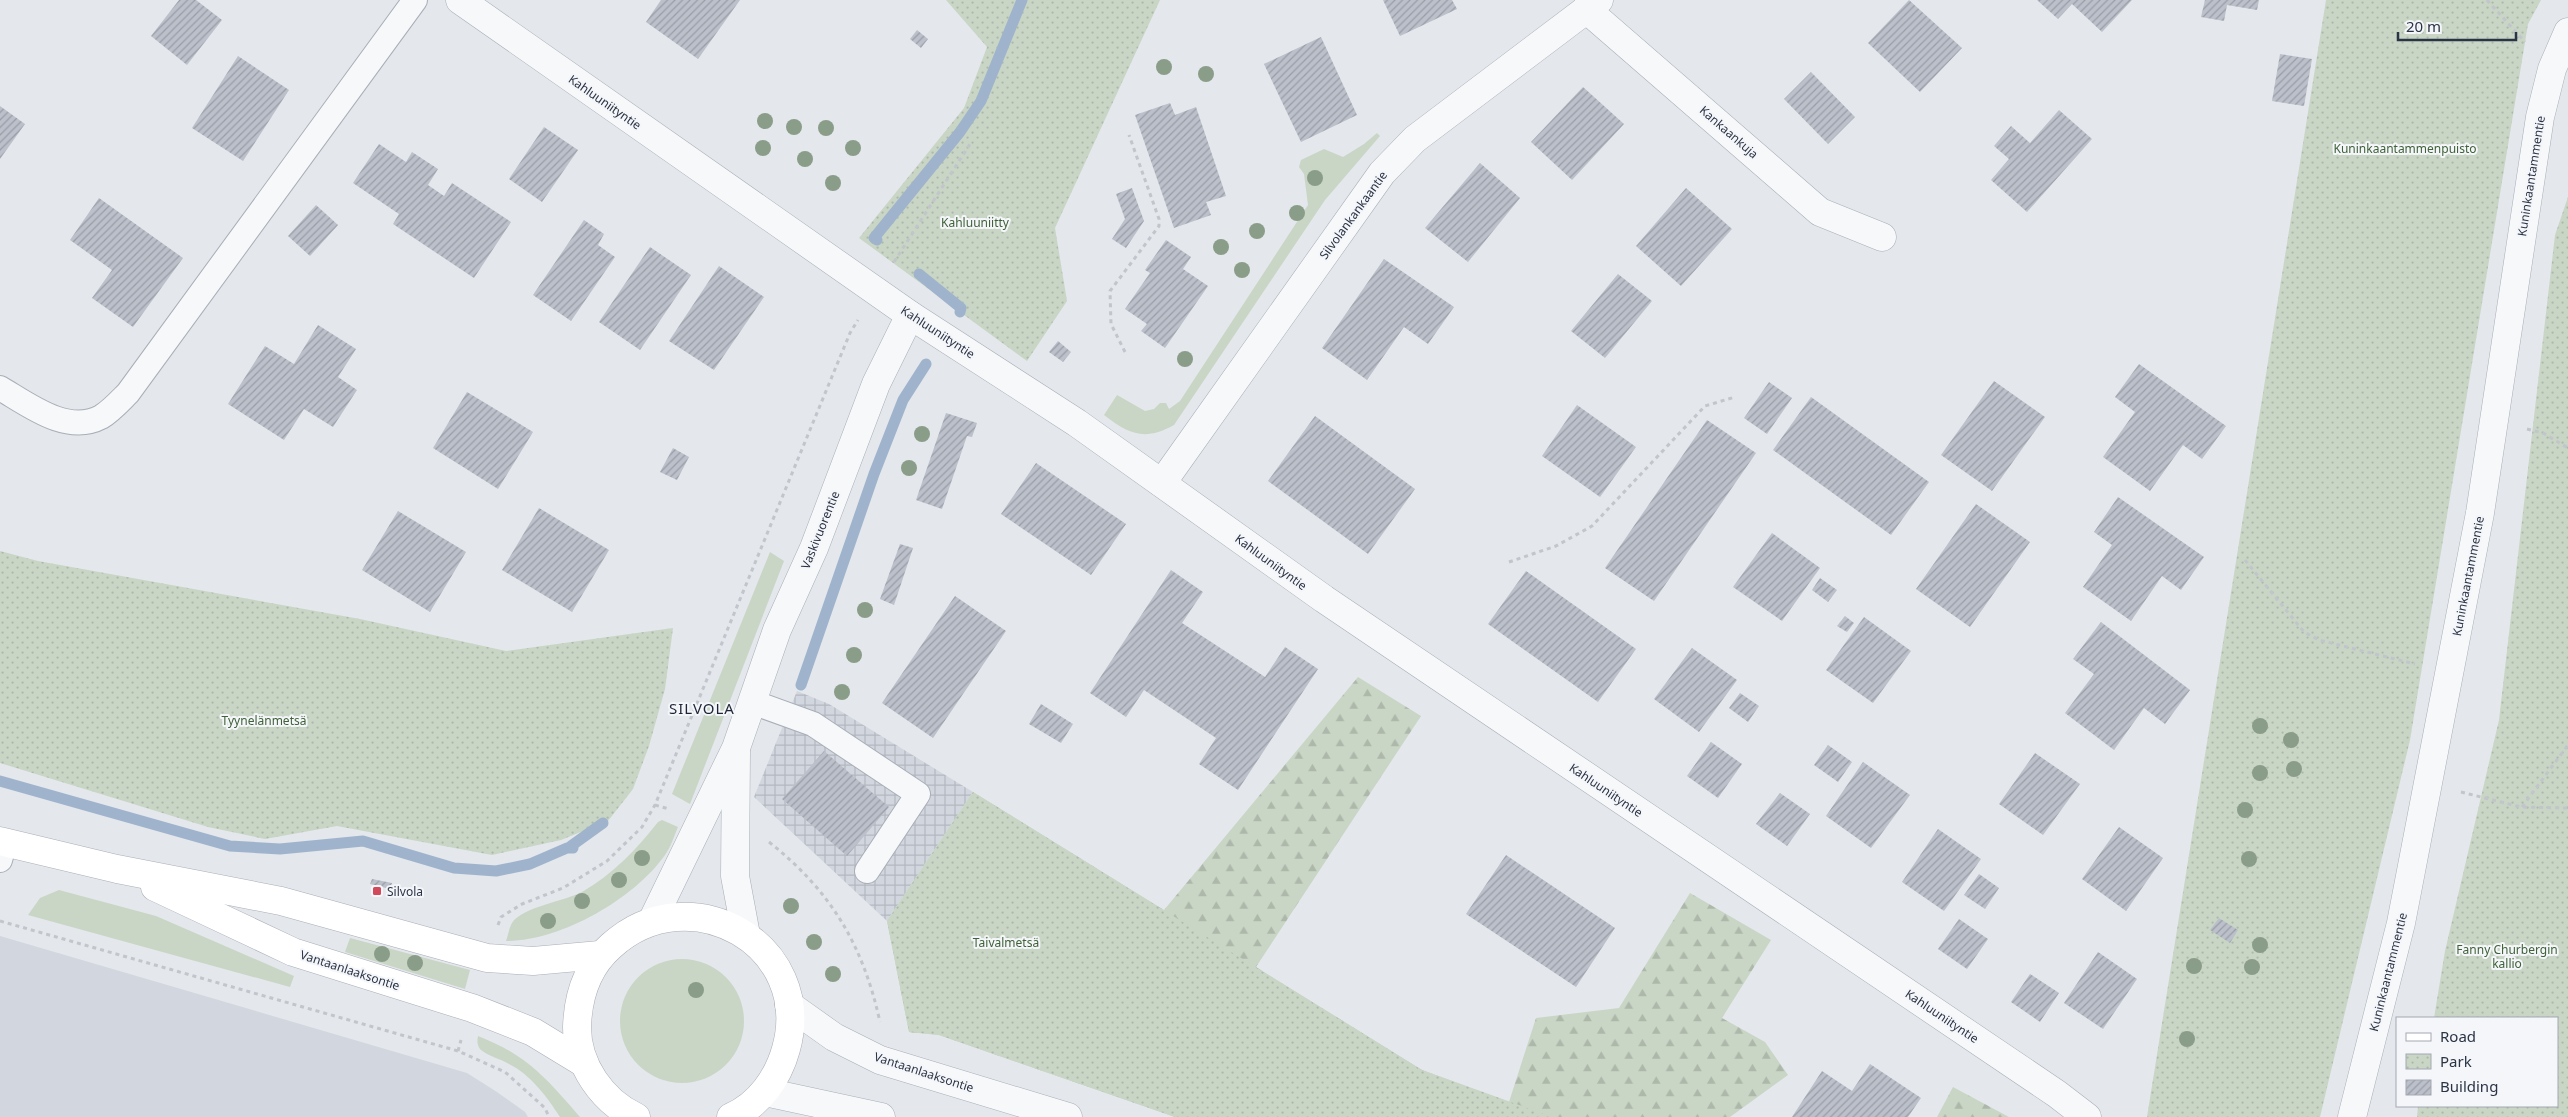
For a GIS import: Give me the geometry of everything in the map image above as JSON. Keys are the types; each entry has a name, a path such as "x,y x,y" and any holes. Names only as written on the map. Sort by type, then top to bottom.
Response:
{"main road":[{"name":"Vantaanlaaksontie","path":"2,848 281,902 487,958 533,961 600,955"},
{"name":"Vantaanlaaksontie","path":"117,869 293,952 472,1008 533,1032 584,1063"},
{"path":"630,1115 609,1099 595,1082 584,1063 578,1035 578,1007 585,980 600,955 624,933 653,919 686,915 717,920 746,935 767,954 782,978 789,1005 790,1036 781,1066 765,1092 736,1116"}],"street":[{"name":"Kahluuniityntie","path":"460,0 910,315 1042,400 1324,599 2057,1094 2087,1117"},
{"name":"Kankaankuja","path":"1593,5 1820,212 1882,237"},
{"name":"Silvolankankaantie","path":"1162,483 1382,173 1415,140 1593,5"},
{"name":"Kuninkaantammentie","path":"2352,1117 2401,923 2450,673 2480,513 2537,134 2552,69 2568,32"},
{"name":"Vaskivuorentie","path":"653,919 736,748 776,630 814,548 876,384 910,315"},
{"name":"Vaskivuorentie","path":"736,748 735,876 746,935"},
{"name":"Vantaanlaaksontie","path":"789,1005 834,1037 880,1060 1068,1117"},
{"path":"765,1092 881,1117"}],"lane":[{"path":"0,388 46,415 69,422 100,417 113,408 128,393 415,0"},
{"path":"752,702 813,724 918,794 868,870"}],"path":[{"path":"2487,0 2552,69"},
{"path":"1125,352 1111,324 1110,291 1159,226 1159,219 1129,135"},
{"path":"487,958 501,916 522,904 563,888 607,861 642,827 655,805 850,333 972,141"},
{"path":"1509,562 1556,546 1592,526 1704,406 1735,397"},
{"path":"2524,428 2543,433 2568,448"},
{"path":"2245,560 2304,632 2319,640 2450,673"},
{"path":"2521,807 2568,744"},
{"path":"2460,792 2521,807 2568,808"},
{"path":"762,837 798,865 834,906 857,949 874,996 882,1028"},
{"path":"0,921 458,1051 505,1072 545,1108 550,1117"},
{"path":"458,1051 472,1008"}],"shaded area":[{"path":"797,691 829,704 973,792 887,921 754,797"},
{"path":"0,936 467,1073 525,1112 528,1117 0,1117"}],"green space":[{"name":"Kahluuniitty","path":"946,0 1160,0 1055,228 1067,301 1027,361 859,238 964,108 987,47"},
{"name":"Kuninkaantammenpuisto","path":"2326,0 2541,0 2528,24 2410,740 2320,1117 2147,1117"},
{"path":"1377,133 1380,136 1325,200 1174,425 1154,433 1138,434 1122,427 1104,415 1117,395 1145,411 1154,409 1160,403 1166,403 1169,409 1180,401 1308,205 1304,174 1299,167 1301,160 1324,149 1343,157"},
{"name":"Fanny Churbergin kallio","path":"2568,197 2568,1117 2417,1117 2418,1107 2558,1107 2558,1017 2434,1017 2445,951 2499,720 2555,235"},
{"name":"Tyynelänmetsä","path":"0,551 38,561 360,619 506,651 673,628 665,689 649,746 633,789 608,821 561,840 492,855 337,826 265,839 208,827 0,763"},
{"path":"770,552 784,561 690,804 672,794"},
{"name":"Taivalmetsä","path":"1358,677 1421,716 1256,967 1422,1070 1509,1102 1536,1018 1619,1008 1690,893 1771,940 1722,1018 1765,1042 1788,1075 1730,1117 1175,1117 939,1035 909,1032 887,921 973,792 1164,910"},
{"name":"Taivalmetsä","path":"973,792 1422,1070 1552,1117 1175,1117 939,1035 909,1032 887,921"},
{"path":"662,820 678,827 669,849 652,871 616,902 550,934 506,941 511,925 517,917 575,895 593,885 623,861 658,822"},
{"path":"59,890 156,916 294,976 290,987 28,915 40,898"},
{"path":"350,938 470,970 465,989 345,952"},
{"path":"682,959 706,964 726,977 739,997 744,1021 739,1045 726,1065 706,1078 682,1083 658,1078 638,1065 625,1045 620,1021 625,997 638,977 658,964"},
{"path":"478,1036 510,1051 535,1069 580,1117 560,1117 544,1094 524,1074 506,1062 481,1050"},
{"path":"1953,1087 2009,1117 1937,1117"}],"building":[{"path":"179,0 196,0 222,20 187,65 151,36"},
{"path":"661,0 740,0 698,59 646,22"},
{"path":"1383,0 1452,0 1457,9 1400,36"},
{"path":"1909,0 1962,48 1920,92 1868,43"},
{"path":"2037,0 2132,0 2102,32 2072,4 2058,19"},
{"path":"2205,0 2259,0 2257,10 2227,5 2224,21 2201,17"},
{"path":"917,30 928,39 921,48 910,39"},
{"path":"1321,37 1357,115 1301,142 1264,64"},
{"path":"2280,54 2312,59 2304,106 2272,101"},
{"path":"238,56 289,90 243,161 192,128"},
{"path":"1811,72 1855,117 1828,144 1784,99"},
{"path":"1583,87 1624,124 1572,180 1531,142"},
{"path":"1170,103 1175,115 1196,107 1226,196 1206,202 1211,215 1174,228 1135,115"},
{"path":"0,106 25,124 0,159"},
{"path":"2059,110 2092,139 2027,212 1991,180 2009,159 1994,146 2011,126 2030,143"},
{"path":"544,127 578,150 542,202 509,179"},
{"path":"379,144 406,162 412,152 438,169 428,185 444,196 452,183 511,222 474,278 393,224 399,214 353,183"},
{"path":"1480,163 1520,198 1468,262 1425,228"},
{"path":"1132,188 1144,221 1126,248 1112,239 1125,219 1116,194"},
{"path":"1686,188 1732,229 1681,286 1636,246"},
{"path":"99,198 183,258 133,327 92,298 112,270 70,240"},
{"path":"316,205 338,225 310,256 288,236"},
{"path":"584,220 604,234 598,245 615,257 571,321 533,295"},
{"path":"1166,240 1191,257 1183,269 1208,286 1165,348 1141,331 1147,324 1125,309 1150,273 1145,270"},
{"path":"650,247 691,275 640,350 599,322"},
{"path":"1384,259 1454,307 1428,344 1404,327 1367,380 1322,348"},
{"path":"719,266 764,297 714,370 669,341"},
{"path":"1618,274 1652,301 1605,358 1571,331"},
{"path":"318,325 356,349 338,377 357,390 333,427 304,409 284,440 228,404 265,346 294,364"},
{"path":"1058,341 1071,352 1063,362 1049,352"},
{"path":"2139,364 2226,426 2202,459 2183,445 2150,491 2103,457 2135,412 2115,397"},
{"path":"1994,381 2045,417 1992,491 1941,455"},
{"path":"1769,382 1792,398 1767,434 1744,418"},
{"path":"467,392 533,432 498,489 433,448"},
{"path":"1811,397 1929,482 1891,535 1773,450"},
{"path":"1577,405 1636,447 1600,497 1542,456"},
{"path":"946,413 977,423 972,437 967,436 942,509 916,500"},
{"path":"1315,416 1415,489 1368,554 1268,481"},
{"path":"1707,420 1756,453 1654,601 1605,568"},
{"path":"673,448 689,457 677,480 660,472"},
{"path":"1036,463 1126,524 1091,575 1001,514"},
{"path":"2118,497 2204,557 2181,590 2162,576 2131,621 2083,587 2112,545 2094,532"},
{"path":"1976,504 2030,542 1970,627 1916,589"},
{"path":"539,508 609,550 572,612 502,570"},
{"path":"398,511 466,552 430,612 362,570"},
{"path":"1772,533 1820,568 1782,621 1733,587"},
{"path":"900,544 913,548 894,605 880,599"},
{"path":"1171,570 1203,592 1182,623 1265,677 1285,647 1318,669 1238,790 1199,764 1216,738 1144,690 1126,717 1090,693"},
{"path":"1526,571 1636,649 1598,702 1488,624"},
{"path":"1820,578 1837,590 1828,602 1812,590"},
{"path":"955,596 1006,631 933,738 882,703"},
{"path":"1845,616 1854,623 1847,632 1837,626"},
{"path":"1864,617 1911,651 1873,703 1826,670"},
{"path":"2101,622 2190,690 2165,724 2144,708 2114,750 2065,713 2094,674 2073,659"},
{"path":"1692,648 1737,680 1699,732 1654,699"},
{"path":"1740,693 1759,706 1748,722 1729,708"},
{"path":"1041,704 1073,724 1061,743 1029,724"},
{"path":"1711,742 1742,764 1718,798 1687,776"},
{"path":"1828,745 1852,762 1838,782 1814,765"},
{"path":"824,751 889,807 847,856 782,799"},
{"path":"2035,753 2080,784 2043,835 1999,804"},
{"path":"1863,762 1910,795 1871,848 1826,816"},
{"path":"1780,793 1810,814 1787,846 1756,824"},
{"path":"2119,827 2163,858 2126,911 2082,879"},
{"path":"1938,829 1981,859 1944,911 1902,882"},
{"path":"1506,855 1615,928 1576,987 1466,914"},
{"path":"1979,874 1999,888 1985,909 1964,895"},
{"path":"372,879 392,883 390,889 370,884"},
{"path":"2219,918 2238,930 2230,943 2210,930"},
{"path":"1959,919 1988,939 1967,969 1938,949"},
{"path":"2098,952 2137,979 2103,1029 2064,1003"},
{"path":"2030,974 2059,993 2040,1022 2011,1002"},
{"path":"1870,1064 1921,1098 1908,1117 1792,1117 1822,1071 1852,1091"}],"waterway":[{"path":"877,240 874,238 960,132 981,101 1022,0"},
{"path":"919,274 961,308 960,312"},
{"path":"801,685 874,474 903,400 926,364"},
{"path":"0,781 230,846 280,849 363,841 454,868 496,871 530,864 567,848 573,848"},
{"path":"571,846 603,823"}],"place":[{"name":"Silvola","path":"377,891"}],"district":[{"name":"SILVOLA","path":"702,708"}]}
